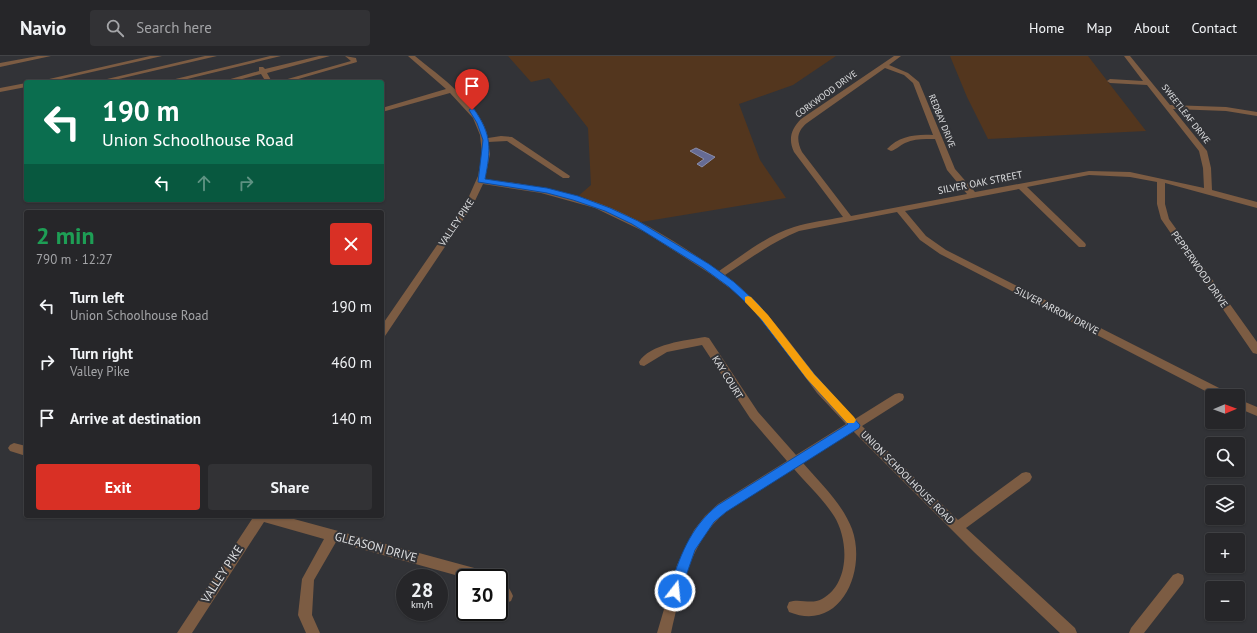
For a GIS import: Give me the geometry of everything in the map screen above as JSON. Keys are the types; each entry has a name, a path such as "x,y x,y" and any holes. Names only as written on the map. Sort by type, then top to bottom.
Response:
{"street":[{"path":"0,65 48,56"},
{"path":"48,80 159,56"},
{"path":"115,80 214,56"},
{"path":"174,80 255,59 278,56"},
{"path":"232,80 327,56"},
{"path":"287,80 354,62 354,59 348,56"},
{"name":"VALLEY PIKE","path":"384,330 470,203 481,181 486,156 486,140 484,130 475,114 451,90 411,56"},
{"name":"CORKWOOD DRIVE","path":"848,218 798,152 794,142 794,133 804,121 898,56"},
{"name":"SWEETLEAF DRIVE","path":"1127,56 1204,151 1207,168 1208,193"},
{"path":"255,59 268,80"},
{"name":"REDBAY DRIVE","path":"884,65 914,79 951,170 974,196"},
{"path":"107,67 111,80"},
{"path":"1110,81 1150,83"},
{"path":"0,90 24,85"},
{"path":"384,109 451,90"},
{"path":"1169,107 1226,109 1257,114"},
{"path":"891,149 901,141 912,137 938,137"},
{"path":"486,140 501,138 509,139 566,176"},
{"name":"SILVER OAK STREET","path":"719,275 748,253 782,234 812,225 1099,172 1129,174 1257,205"},
{"name":"UNION SCHOOLHOUSE ROAD","path":"481,181 547,191 576,198 608,210 651,232 719,275 755,306 810,376 856,425 998,567 1070,633"},
{"name":"PEPPERWOOD DRIVE","path":"1162,181 1161,204 1165,219 1257,350"},
{"path":"1021,186 1082,245"},
{"name":"SILVER ARROW DRIVE","path":"898,210 923,238 944,252 1211,389"},
{"name":"KAY COURT","path":"644,362 651,354 662,350 705,341 754,416 795,463"},
{"path":"664,633 683,562 691,546 710,518 722,508 899,397"},
{"path":"1245,404 1256,408"},
{"path":"14,448 24,450"},
{"path":"794,608 812,609 825,606 842,588 851,561 850,545 846,528 838,512 795,463"},
{"path":"958,527 1026,477"},
{"name":"VALLEY PIKE","path":"184,633 260,518"},
{"name":"GLEASON DRIVE","path":"269,518 456,569"},
{"path":"312,633 305,615 308,579 333,535"},
{"path":"1136,633 1178,579"}],"shaded area":[{"path":"508,56 836,56 793,85 739,104 760,160 786,198 635,223 576,198 591,185 588,128 549,78 531,82"},
{"path":"950,56 1088,56 1146,131 988,139 967,97"}],"water":[{"path":"696,148 715,157 702,167 697,164 704,159 690,151"}],"slow traffic":[{"path":"748,299 765,318 810,376 851,420"}],"route":[{"path":"472,110 484,130 486,140 487,148 481,181 530,187 576,198 608,210 651,232 706,266 732,285 755,306 810,376 856,425 722,508 710,518 700,531 683,562 675,591"}]}
